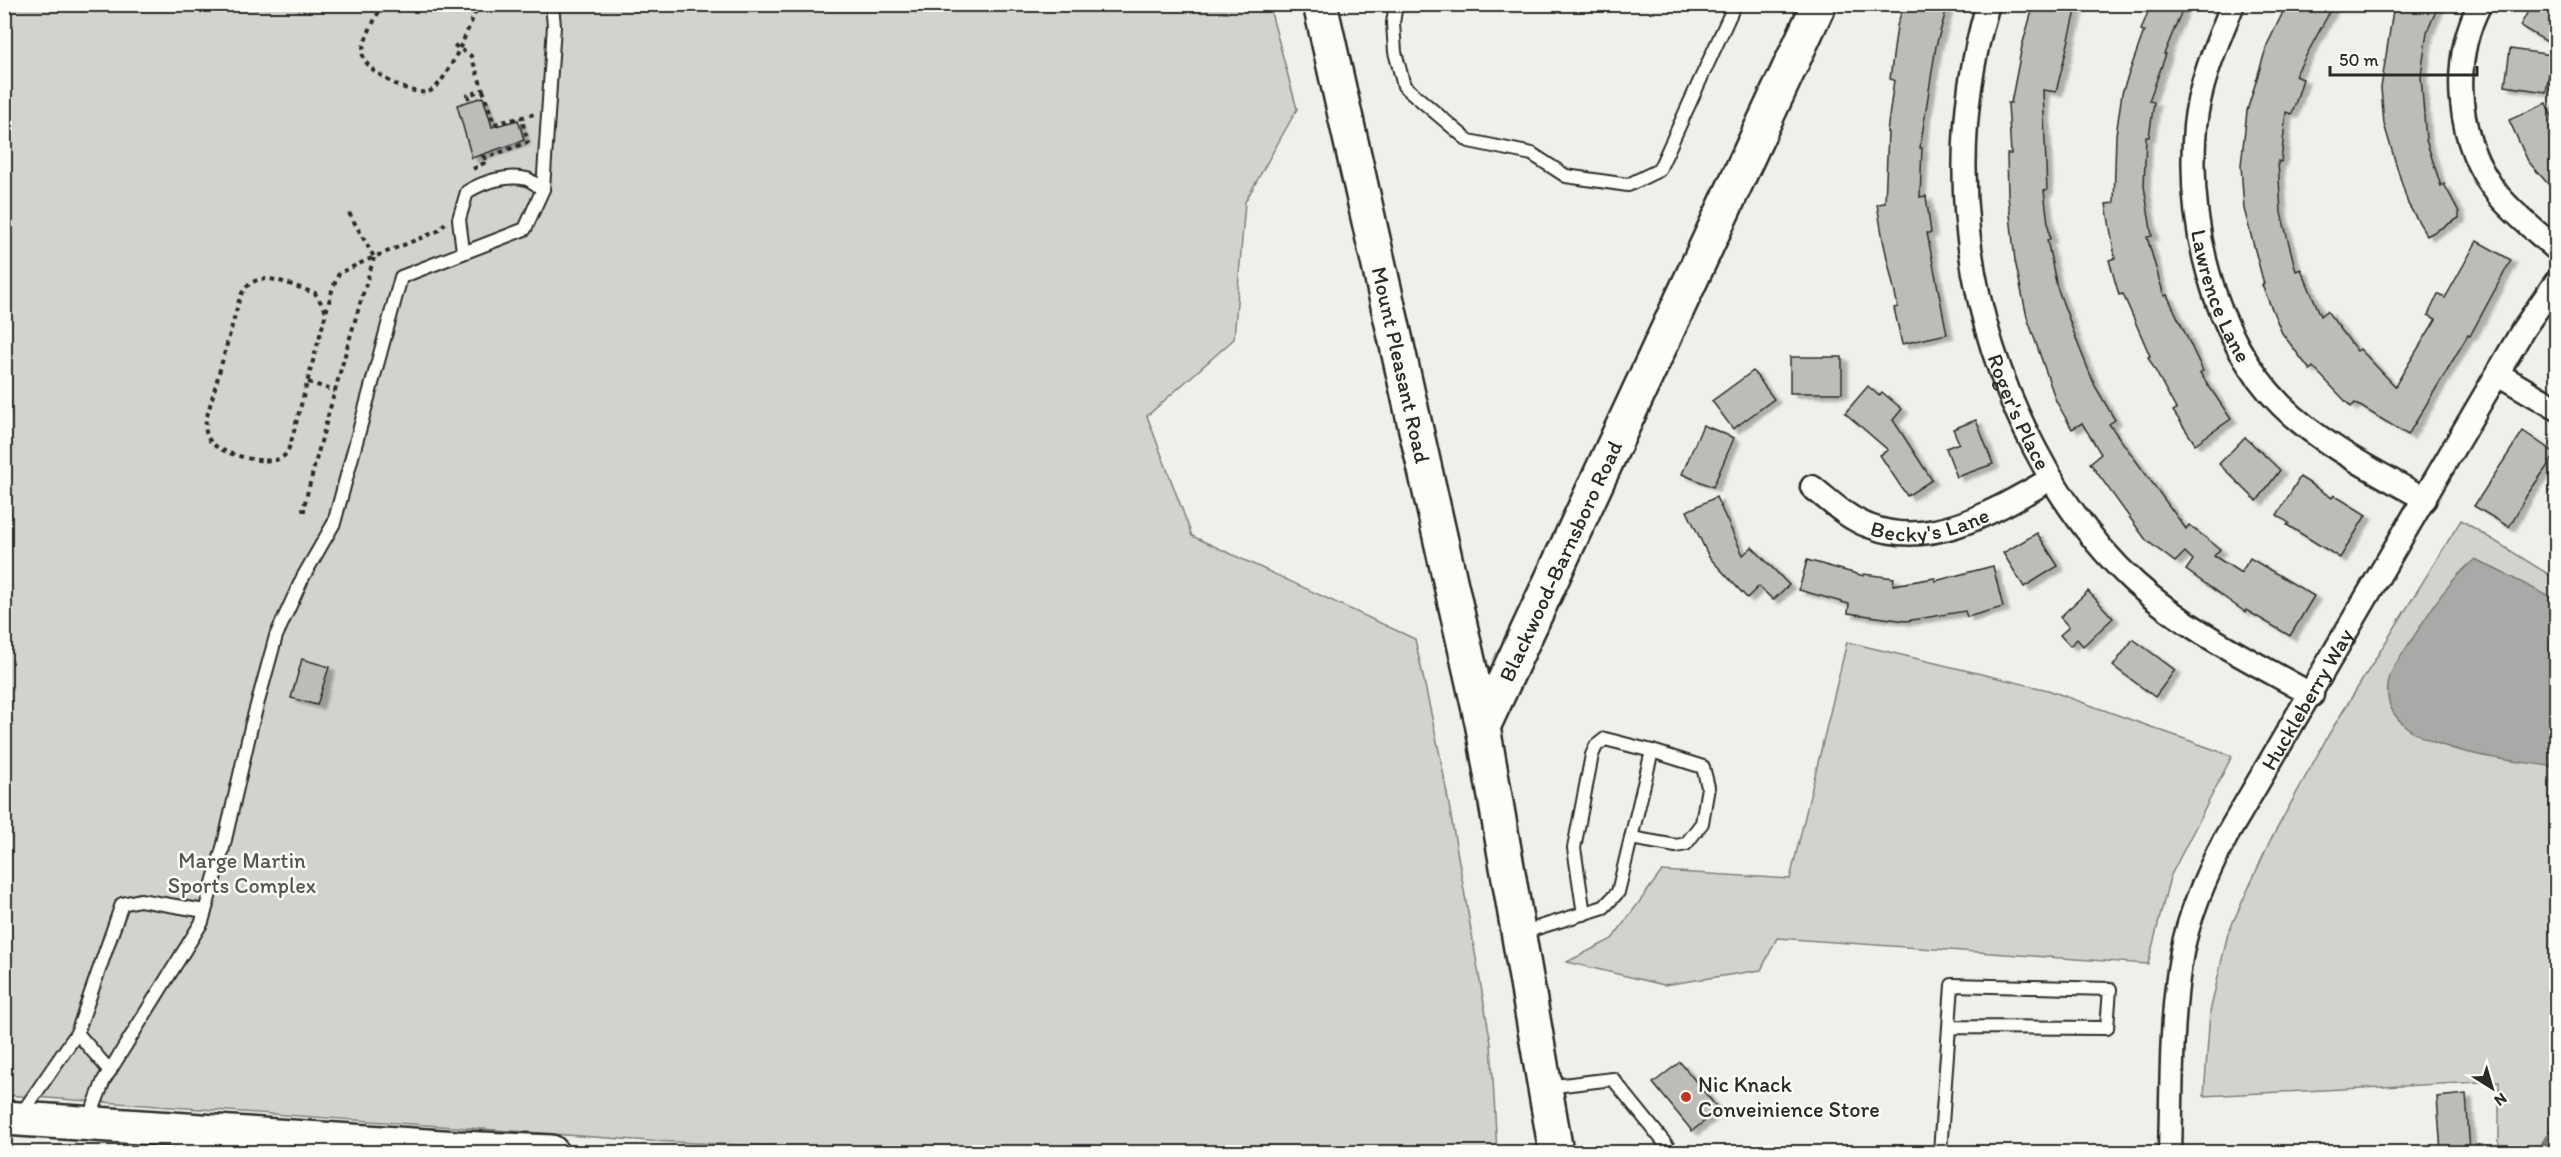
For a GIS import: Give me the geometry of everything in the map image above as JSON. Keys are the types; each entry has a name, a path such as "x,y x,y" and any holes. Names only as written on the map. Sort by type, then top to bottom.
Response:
{"main road":[{"name":"Mount Pleasant Road","path":"1320,4 1483,727"},
{"name":"Blackwood-Barnsboro Road","path":"1483,727 1818,4"},
{"path":"1483,727 1556,1152"},
{"path":"11,1119 457,1150 552,1152"}],"street":[{"name":"Roger's Place","path":"1989,4 1976,56 1965,135 1964,189 1969,242 1979,300 1998,368 2018,418 2051,479 2097,543 2135,583 2197,629 2312,695"},
{"name":"Lawrence Lane","path":"2233,4 2212,56 2199,103 2194,156 2196,205 2203,251 2225,317 2245,358 2282,405 2319,436 2425,499"},
{"path":"2480,4 2467,39 2462,67 2463,112 2472,144 2484,173 2498,194 2514,212 2556,249"},
{"name":"Huckleberry Way","path":"2170,1152 2176,996 2182,950 2203,883 2222,844 2312,695 2524,328 2556,282"},
{"path":"2498,374 2556,408"},
{"name":"Becky's Lane","path":"1812,487 1845,513 1867,526 1886,532 1908,534 1974,520 2051,479"}],"lane":[{"path":"93,1124 94,1106 110,1071 185,951 205,911 276,636 303,577 334,523 401,277 463,251 525,229 543,189 554,26 552,4"},
{"path":"1396,4 1393,23 1395,52 1404,86 1469,141 1532,154 1566,176 1629,185 1659,170 1735,4"},
{"path":"463,251 459,219 467,192 480,183 504,179 527,179 543,189"},
{"path":"1584,914 1574,848 1592,755 1596,746 1605,739 1703,766 1708,787 1702,823 1686,844 1676,846 1631,838"},
{"path":"1520,934 1604,908 1618,892 1652,751"},
{"path":"11,1119 77,1033 122,904 140,900 205,911"},
{"path":"1940,1152 1952,985 2110,988 2107,1028 1949,1027"},
{"path":"77,1033 110,1071"},
{"path":"1546,1087 1612,1079 1672,1152"}],"path":[{"path":"383,4 362,52 367,65 373,72 416,93 427,93 433,90 444,77 456,46 480,4"},
{"path":"456,46 471,56 494,124 538,114"},
{"path":"470,101 468,95 483,90"},
{"path":"466,174 484,163 483,157 528,142 520,117"},
{"path":"306,510 303,510 374,257 349,213"},
{"path":"326,311 315,293 264,278 252,280 246,286 240,297 206,420 205,429 209,440 221,450 265,462 281,458 291,442 326,311 339,273 438,231 446,222 447,214"},
{"path":"308,382 335,391"}],"green space":[{"name":"Marge Martin Sports Complex","path":"4,5 1269,5 1297,109 1245,202 1234,339 1147,416 1192,536 1415,639 1441,760 1491,1043 1497,1152 901,1152 650,1141 5,1095"},
{"path":"2461,520 2556,579 2556,1152 2499,1152 2499,1081 2204,1096 2210,1012 2228,933 2269,843 2329,734"},
{"path":"1847,642 2048,690 2232,756 2170,877 2148,964 1777,938 1761,970 1664,985 1567,962 1612,939 1662,871 1790,879"}],"shaded area":[{"path":"2475,559 2556,600 2556,767 2478,755 2448,747 2421,736 2400,721 2389,701 2390,676 2397,663 2440,597"}],"building":[{"path":"1904,4 1948,4 1936,46 1920,148 1922,148 1920,197 1926,196 1931,233 1927,233 1947,334 1902,344 1894,308 1898,307 1877,204 1885,203 1887,132 1894,80 1890,79 1897,26"},
{"path":"2034,4 2069,4 2077,7 2056,92 2043,90 2047,190 2044,191 2050,239 2047,240 2057,287 2080,349 2095,386 2115,420 2109,424 2186,529 2189,525 2220,549 2214,556 2241,573 2250,558 2314,596 2290,636 2246,610 2245,612 2186,570 2193,560 2185,552 2175,562 2146,540 2090,463 2101,454 2082,423 2072,429 2056,401 2027,317 2015,261 2008,196 2007,154 2011,154 2008,103 2011,103 2022,46"},
{"path":"2151,4 2174,4 2183,8 2164,54 2166,54 2149,101 2154,102 2149,137 2146,137 2144,186 2152,236 2147,237 2164,296 2167,295 2203,371 2200,373 2231,419 2195,444 2173,411 2176,409 2148,357 2150,356 2123,294 2119,295 2109,260 2115,258 2106,204 2114,203 2116,135 2122,93"},
{"path":"2287,4 2334,4 2295,76 2303,79 2292,114 2286,112 2281,162 2278,161 2281,213 2296,271 2301,269 2321,316 2327,311 2357,351 2360,349 2395,386 2436,319 2428,315 2438,294 2445,298 2477,241 2511,260 2470,336 2468,335 2408,435 2355,403 2351,407 2313,367 2310,370 2282,333 2262,285 2264,284 2244,209 2241,165 2247,111 2267,45"},
{"path":"2394,4 2439,4 2427,32 2421,76 2426,140 2441,186 2444,184 2459,212 2459,218 2427,236 2408,204 2384,124 2381,88"},
{"path":"2532,4 2556,4 2556,47 2520,26"},
{"path":"2510,49 2552,55 2546,92 2505,86"},
{"path":"483,97 492,127 518,120 524,140 472,158 457,105"},
{"path":"2546,103 2556,126 2556,193 2528,161 2509,120"},
{"path":"1790,357 1842,357 1842,393 1790,393"},
{"path":"1753,371 1774,399 1733,429 1712,401"},
{"path":"1868,386 1879,396 1882,392 1902,409 1893,420 1932,480 1907,496 1880,455 1888,450 1845,413"},
{"path":"1976,420 1993,464 1957,477 1946,448 1959,443 1953,429"},
{"path":"1703,425 1734,438 1713,487 1682,474"},
{"path":"2523,431 2556,454 2527,495 2509,527 2474,506"},
{"path":"2245,437 2280,470 2257,501 2219,464"},
{"path":"2300,477 2332,498 2334,495 2366,515 2340,558 2287,525 2289,523 2277,515"},
{"path":"1716,497 1743,555 1752,547 1789,585 1773,600 1759,586 1747,598 1709,557 1687,511"},
{"path":"2037,533 2058,566 2024,587 2003,553"},
{"path":"1807,560 1864,576 1864,574 1894,578 1893,585 1935,578 1935,581 1993,566 2003,607 1967,617 1965,611 1906,621 1848,613 1849,604 1799,590"},
{"path":"2088,591 2113,618 2083,646 2077,639 2070,646 2060,635 2069,627 2060,617"},
{"path":"2133,639 2175,670 2155,697 2113,666"},
{"path":"302,659 329,667 317,705 291,698"},
{"name":"Nic Knack Conveinience Store","path":"1680,1062 1719,1110 1692,1131 1653,1083"},
{"path":"2466,1094 2470,1152 2441,1152 2437,1097"}],"waterway":[{"path":"2539,1152 2556,1124"}],"place":[{"name":"Nic Knack Conveinience Store","path":"1686,1097"}]}
